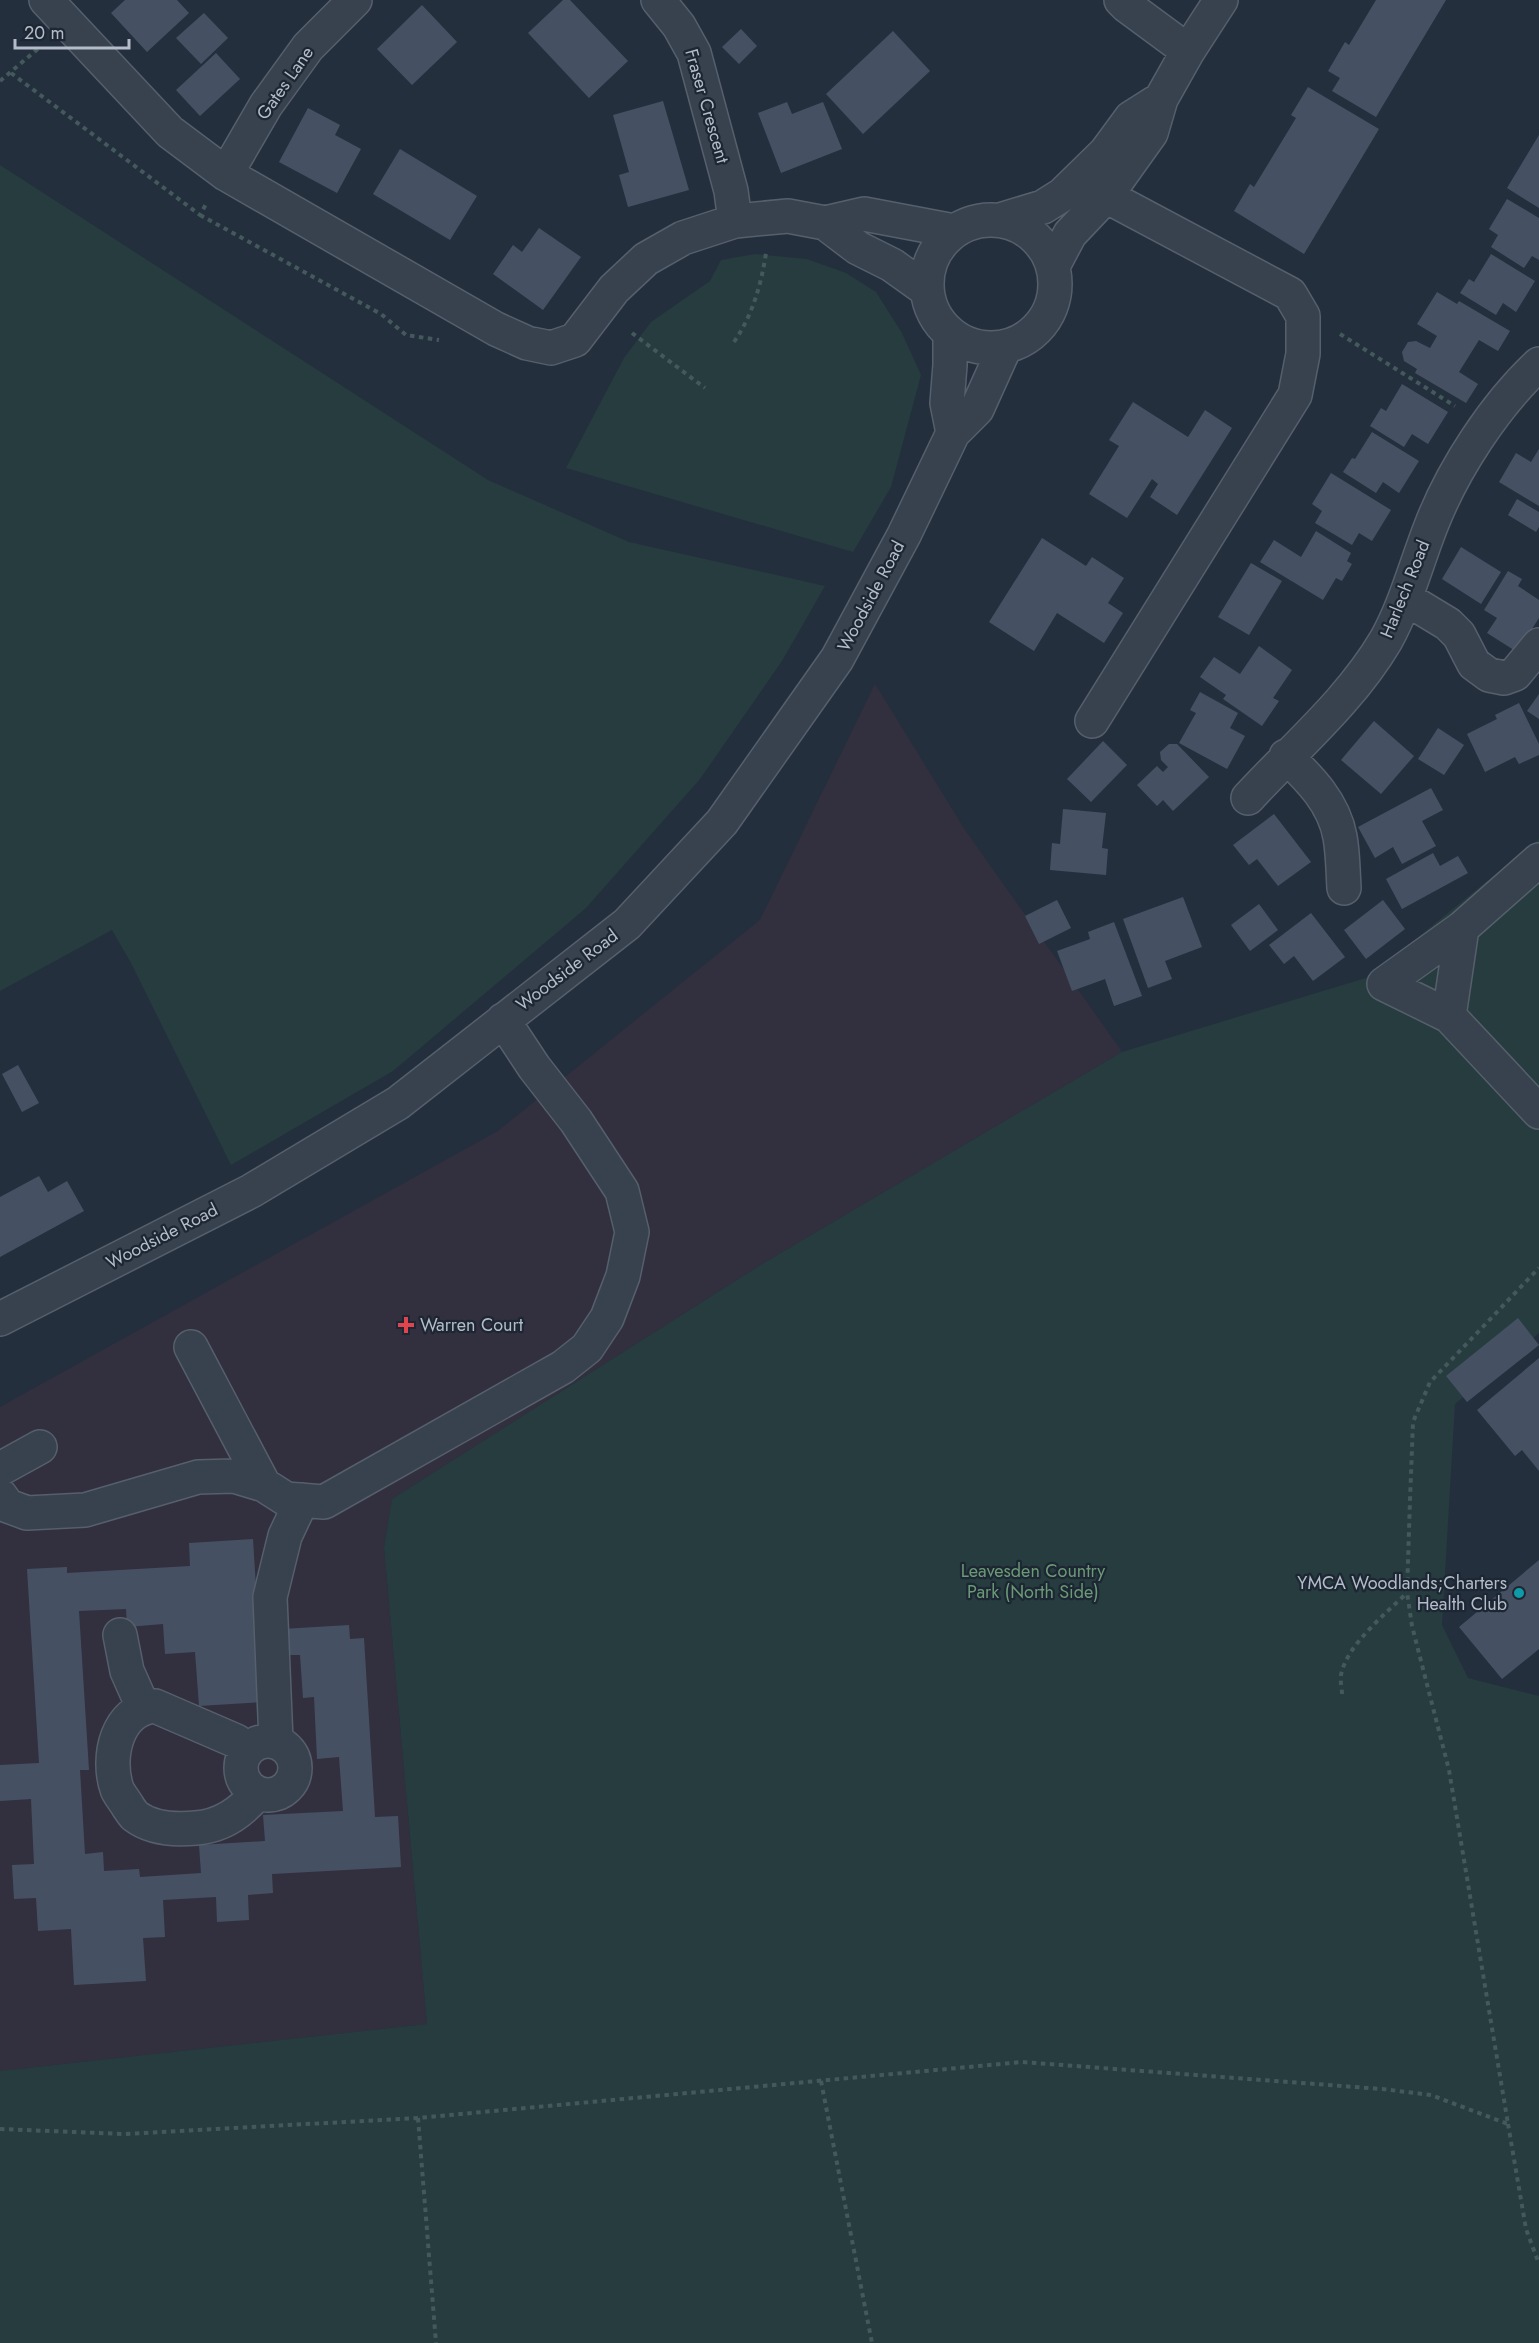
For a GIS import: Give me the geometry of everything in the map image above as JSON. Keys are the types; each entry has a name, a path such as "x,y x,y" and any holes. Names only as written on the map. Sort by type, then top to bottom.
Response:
{"street":[{"name":"Gates Lane","path":"226,174 266,105 308,46 355,0"},
{"name":"Fraser Crescent","path":"658,0 679,26 694,53 728,180 735,221"},
{"path":"1122,0 1188,51"},
{"path":"1053,266 1070,234 1106,196 1151,134 1161,99 1221,0"},
{"path":"57,11 170,132 226,174 496,329 527,343 552,348 575,340 614,290 646,259 682,238 735,221 788,216 825,223 864,214 954,231"},
{"path":"1000,220 1042,207 1062,195 1106,152 1131,118 1161,99"},
{"path":"1092,721 1295,395 1303,354 1303,316 1290,294 1106,196"},
{"path":"984,220 1000,220 1018,225 1033,236 1045,250 1053,266 1056,283 1053,301 1046,316 1035,330 1021,341 1005,347 986,348 966,344 950,334 938,321 930,306 927,290 928,267 938,247 954,231 984,220"},
{"path":"825,223 858,248 892,265 927,290"},
{"path":"950,334 947,403 952,433"},
{"name":"Woodside Road","path":"0,1319 251,1191 398,1103 627,924 722,822 837,659 904,535 952,433 977,410 1005,347"},
{"name":"Harlech Road","path":"1248,798 1286,756 1328,716 1359,680 1385,641 1405,598 1431,525 1477,437 1527,375 1539,364"},
{"path":"1405,598 1448,624 1459,635 1474,664 1489,675 1504,678 1515,674 1539,645"},
{"path":"1286,756 1320,791 1333,813 1340,836 1344,888"},
{"path":"1539,860 1462,928 1384,984 1449,1016 1539,1112"},
{"path":"1449,1016 1462,928"},
{"path":"0,1495 8,1506 27,1514 85,1510 198,1477 234,1476 264,1485 286,1499 324,1502 563,1367 587,1348 607,1318 623,1276 632,1232 622,1191 576,1121 534,1067 503,1020"},
{"path":"191,1347 264,1485"},
{"path":"0,1469 40,1447"},
{"path":"257,1793 246,1808 226,1821 202,1827 171,1830 134,1815 117,1790 113,1767 114,1748 120,1731 130,1716 143,1707 155,1706 236,1741 262,1745 292,1754 296,1771 288,1786 272,1795 257,1793 245,1783 241,1763 262,1745 270,1597 285,1536 302,1500"},
{"path":"120,1635 127,1671 143,1707"}],"path":[{"path":"0,81 11,73 57,11"},
{"path":"11,73 200,215 381,314 406,336 449,341"},
{"path":"200,215 226,174"},
{"path":"734,342 751,312 761,283 767,246"},
{"path":"1303,316 1326,325 1486,426"},
{"path":"632,333 705,388"},
{"path":"1539,1268 1430,1382 1424,1395 1413,1422 1407,1592 1412,1626 1449,1770 1526,2229 1539,2264"},
{"path":"1342,1694 1341,1676 1353,1650 1407,1592"},
{"path":"0,2128 124,2134 418,2118 1022,2062 1382,2089 1431,2095 1508,2124"},
{"path":"820,2081 872,2343"},
{"path":"418,2118 436,2343"}],"shaded area":[{"name":"Warren Court","path":"875,684 965,830 1122,1052 762,1264 392,1499 384,1547 427,2024 0,2071 0,1407 498,1131 760,920"}],"green space":[{"path":"0,165 488,480 629,542 825,586 782,661 700,779 586,908 393,1071 231,1165 131,963 112,930 0,991"},
{"path":"755,254 807,259 846,273 876,292 902,333 921,375 891,487 853,552 566,468 624,358 651,322 710,281 721,260"},
{"name":"Leavesden Country Park (North Side)","path":"1539,839 1539,1333 1455,1404 1442,1625 1468,1678 1539,1696 1539,2343 0,2343 0,2071 427,2024 384,1547 392,1499 762,1264 1122,1052 1369,977"}],"building":[{"path":"125,0 177,0 189,13 147,52 111,13"},
{"path":"563,0 570,0 628,61 589,98 528,33"},
{"path":"1376,0 1446,0 1376,117 1332,91 1340,78 1328,71 1345,42 1349,45"},
{"path":"422,5 457,42 412,85 377,49"},
{"path":"204,13 228,38 201,64 176,38"},
{"path":"741,29 757,46 739,64 722,47"},
{"path":"893,31 930,71 863,134 826,94"},
{"path":"216,53 240,79 200,116 176,90"},
{"path":"1308,87 1379,129 1304,254 1234,211 1250,184 1254,187 1296,118 1291,115"},
{"path":"663,101 689,190 628,207 619,175 629,172 613,115"},
{"path":"787,102 792,114 823,102 842,149 781,173 758,113"},
{"path":"308,108 340,125 335,135 361,149 337,193 279,162"},
{"path":"1539,135 1539,208 1507,188"},
{"path":"400,149 477,196 450,240 373,194"},
{"path":"1507,199 1539,218 1539,260 1532,256 1524,268 1491,247 1498,235 1489,229"},
{"path":"539,228 581,257 543,310 493,274 513,245 522,252"},
{"path":"1491,254 1535,281 1516,312 1503,303 1496,315 1460,293 1469,279 1474,282"},
{"path":"1437,292 1457,304 1459,301 1510,331 1498,351 1479,340 1459,372 1478,384 1466,403 1415,373 1417,369 1404,361 1402,352 1408,342 1416,341 1430,348 1437,336 1417,324"},
{"path":"1402,384 1448,412 1428,444 1412,434 1404,447 1370,426 1381,408 1386,411"},
{"path":"1133,402 1188,437 1205,410 1232,428 1177,515 1150,497 1158,484 1152,479 1127,518 1089,494 1119,446 1109,440"},
{"path":"1372,432 1419,461 1399,493 1383,482 1376,493 1343,472 1352,458 1355,459"},
{"path":"1539,449 1539,506 1499,482 1516,453 1531,462"},
{"path":"1331,473 1391,510 1372,541 1359,533 1352,545 1315,523 1322,511 1312,504"},
{"path":"1517,499 1539,512 1539,527 1536,532 1508,515"},
{"path":"1316,531 1351,553 1347,561 1352,564 1342,581 1336,578 1323,600 1260,562 1274,540 1301,557"},
{"path":"1042,538 1086,566 1092,557 1124,578 1108,603 1123,613 1104,643 1057,613 1034,651 989,622"},
{"path":"1461,547 1501,572 1481,604 1442,579"},
{"path":"1251,563 1282,581 1249,635 1218,617"},
{"path":"1508,571 1522,579 1518,586 1539,600 1539,618 1517,652 1487,633 1497,618 1484,610"},
{"path":"1259,646 1292,670 1273,698 1279,701 1262,726 1223,699 1226,695 1200,677 1214,657 1240,674"},
{"path":"1200,692 1238,713 1230,728 1245,736 1227,769 1179,743 1196,713 1190,710"},
{"path":"1539,694 1539,719 1527,711"},
{"path":"1519,703 1539,744 1539,755 1519,764 1515,757 1485,772 1467,734 1497,719 1495,715"},
{"path":"1374,721 1414,756 1381,794 1341,760"},
{"path":"1438,728 1464,745 1444,775 1418,759"},
{"path":"1103,741 1127,765 1091,802 1067,779"},
{"path":"1169,744 1177,744 1209,777 1173,811 1163,800 1157,806 1137,785 1157,766 1163,772 1168,767 1161,760 1160,752"},
{"path":"1431,788 1443,810 1422,821 1436,846 1402,864 1393,847 1375,858 1358,827"},
{"path":"1063,809 1106,813 1102,848 1108,849 1106,875 1050,870 1052,843 1060,844"},
{"path":"1274,814 1311,862 1278,886 1257,859 1249,865 1233,845"},
{"path":"1433,853 1440,866 1458,856 1468,873 1402,909 1386,879"},
{"path":"1183,897 1202,947 1165,961 1172,979 1148,988 1123,919"},
{"path":"1057,900 1071,928 1039,944 1025,916"},
{"path":"1383,900 1405,929 1366,959 1344,930"},
{"path":"1259,904 1278,930 1250,951 1231,925"},
{"path":"1311,913 1345,957 1313,981 1294,956 1284,964 1269,945"},
{"path":"1114,922 1142,996 1114,1006 1105,979 1072,991 1057,951 1090,939 1088,932"},
{"path":"18,1065 39,1103 22,1112 2,1074"},
{"path":"39,1176 48,1192 67,1181 84,1211 0,1257 0,1197"},
{"path":"1518,1318 1539,1345 1467,1402 1446,1376"},
{"path":"1539,1358 1539,1471 1522,1450 1515,1456 1477,1410"},
{"path":"253,1539 263,1702 199,1706 195,1652 165,1654 163,1624 127,1627 126,1609 79,1611 89,1770 80,1770 85,1854 103,1852 104,1871 139,1869 140,1877 201,1873 199,1845 265,1841 263,1815 343,1811 339,1757 317,1759 314,1697 303,1698 300,1655 284,1655 282,1629 349,1625 350,1639 364,1638 375,1817 398,1816 401,1867 272,1874 273,1893 248,1895 249,1920 217,1922 216,1897 163,1900 165,1937 143,1938 146,1981 74,1985 71,1929 38,1931 36,1898 14,1899 12,1865 34,1864 31,1799 0,1801 0,1765 39,1763 27,1569 67,1567 67,1573 190,1566 189,1543"},
{"name":"YMCA Woodlands;Charters Health Club","path":"1539,1560 1539,1649 1502,1679 1459,1627"}],"place":[{"name":"Warren Court","path":"406,1325"},
{"name":"YMCA Woodlands;Charters Health Club","path":"1519,1593"}]}
